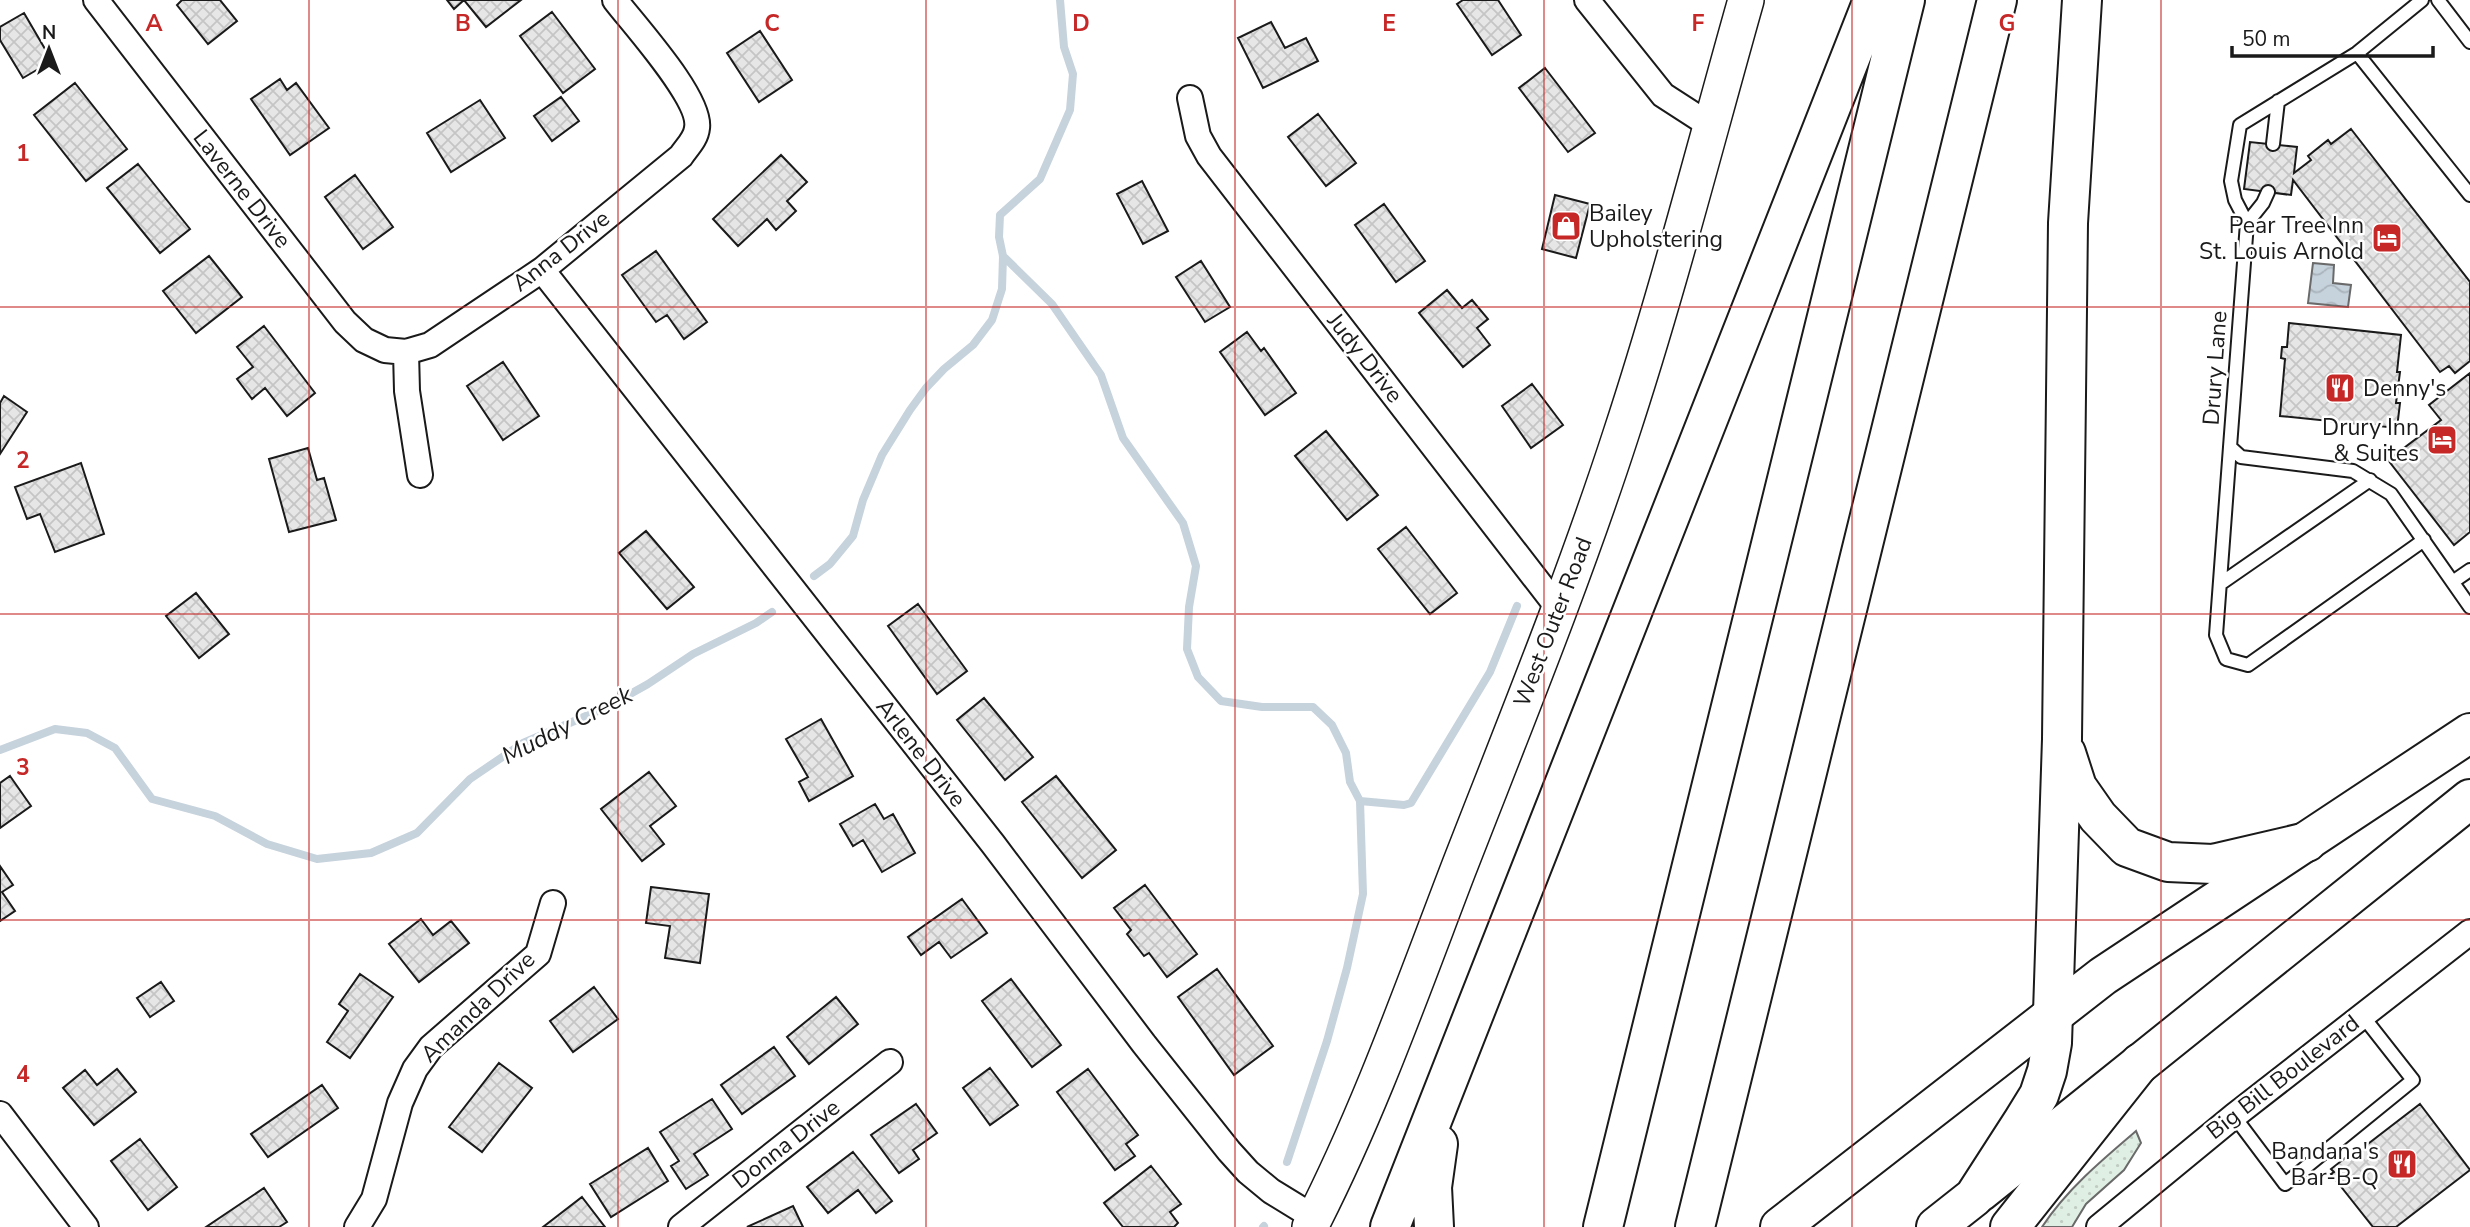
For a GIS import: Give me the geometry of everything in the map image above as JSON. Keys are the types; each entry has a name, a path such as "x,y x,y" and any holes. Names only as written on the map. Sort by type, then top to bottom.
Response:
{"main road":[{"path":"1390,1227 1873,0"},
{"path":"1603,1227 1905,0"},
{"path":"1695,1227 1997,0"},
{"path":"1974,1197 2039,1095 2047,1072 2052,1043 2062,739 2068,223 2082,0"},
{"path":"1785,1224 2104,976 2469,731"},
{"path":"2062,739 2077,787 2098,817 2127,847 2168,862 2213,864 2307,842"},
{"path":"1936,1227 2470,799"},
{"path":"2010,1227 2140,1063"},
{"path":"1434,1227 1432,1186 1447,1087"}],"street":[{"name":"Laverne Drive","path":"96,0 345,322 364,340 385,350 406,352"},
{"name":"Anna Drive","path":"406,352 430,345 542,270 681,156 694,138 698,127 697,116 689,95 615,0"},
{"path":"1587,0 1663,94 1710,126"},
{"name":"West Outer Road","path":"1313,1223 1407,1003 1601,495 1635,390 1746,0"},
{"name":"Judy Drive","path":"1190,98 1198,136 1209,156 1559,608"},
{"name":"Arlene Drive","path":"542,270 993,844 1144,1044 1229,1151 1248,1172 1313,1223"},
{"path":"406,352 407,391 420,475"},
{"name":"Amanda Drive","path":"356,1227 374,1199 400,1103 415,1069 431,1047 538,954 553,903"},
{"name":"Big Bill Boulevard","path":"2099,1227 2234,1116 2470,932"},
{"name":"Donna Drive","path":"681,1227 890,1062"},
{"path":"0,1114 86,1227"}],"lane":[{"path":"2268,192 2248,223 2235,200 2231,181 2240,125 2357,53 2422,0"},
{"path":"2438,0 2470,42"},
{"path":"2357,53 2470,195"},
{"path":"2273,144 2278,101"},
{"name":"Drury Lane","path":"2248,223 2230,447 2241,457 2353,471 2391,494 2470,607"},
{"path":"2230,447 2217,635 2226,659 2248,665 2424,540"},
{"path":"2220,584 2370,481"},
{"path":"2454,581 2470,570"},
{"name":"Drury Lane","path":"2454,581 2470,593"},
{"path":"2234,1116 2285,1184 2413,1080 2362,1015"}],"green space":[{"path":"2136,1131 2141,1143 2124,1170 2086,1204 2072,1227 2042,1227 2074,1188"}],"water":[{"path":"2313,263 2334,265 2333,283 2351,285 2348,307 2308,303"}],"building":[{"path":"182,0 220,0 237,21 208,44 177,5"},
{"path":"447,0 464,0 454,9"},
{"path":"464,0 521,0 486,27"},
{"path":"1463,0 1498,0 1521,35 1492,55 1457,4"},
{"path":"552,12 595,69 563,93 520,36"},
{"path":"24,13 52,61 23,78 0,40 0,27"},
{"path":"1271,22 1285,48 1306,38 1318,61 1263,88 1238,38"},
{"path":"760,31 792,80 759,102 727,53"},
{"path":"1545,68 1595,133 1568,152 1519,88"},
{"path":"280,79 287,90 296,83 329,128 290,155 251,99"},
{"path":"75,83 127,149 86,181 34,115"},
{"path":"561,97 579,121 552,141 534,116"},
{"path":"480,100 505,138 451,172 427,133"},
{"path":"1318,114 1356,163 1326,186 1288,137"},
{"name":"Pear Tree Inn St. Louis Arnold","path":"2351,129 2470,282 2470,361 2455,373 2449,366 2440,372 2293,180 2291,195 2244,189 2250,142 2297,147 2294,173 2311,160 2308,156 2328,140 2331,144"},
{"path":"781,155 807,182 787,201 796,211 776,230 767,219 738,246 713,219"},
{"path":"138,164 190,229 160,253 107,188"},
{"path":"355,175 393,227 363,249 325,197"},
{"path":"1142,181 1168,231 1143,244 1117,194"},
{"name":"Bailey Upholstering","path":"1555,195 1590,204 1576,258 1542,249"},
{"path":"1384,204 1425,261 1396,282 1355,225"},
{"path":"656,251 707,322 684,339 667,315 656,322 622,275"},
{"path":"209,256 242,297 196,333 163,291"},
{"path":"1201,261 1230,307 1205,322 1176,277"},
{"path":"1447,290 1462,308 1472,300 1488,319 1477,328 1490,345 1463,367 1419,313"},
{"name":"Denny's","path":"2289,323 2401,335 2397,372 2400,372 2396,403 2400,403 2397,428 2280,416 2285,359 2281,358 2282,347 2287,347"},
{"path":"264,326 315,393 287,416 265,388 252,399 237,379 253,367 237,347"},
{"path":"1247,332 1261,351 1264,348 1296,393 1265,415 1220,352"},
{"path":"503,362 539,416 503,440 467,386"},
{"name":"Drury Inn & Suites","path":"2470,373 2470,532 2454,545 2388,460 2441,420 2429,405"},
{"path":"1532,384 1563,425 1531,448 1502,406"},
{"path":"4,396 27,412 0,454 0,403"},
{"path":"1326,431 1378,495 1347,520 1295,456"},
{"path":"308,448 317,480 324,478 336,520 289,532 269,459"},
{"path":"81,463 104,534 55,552 40,514 27,519 15,487"},
{"path":"1406,527 1457,593 1430,614 1378,549"},
{"path":"646,531 694,587 667,609 619,553"},
{"path":"196,593 229,634 199,658 166,616"},
{"path":"918,604 967,671 937,694 888,626"},
{"path":"984,698 1033,757 1005,780 957,720"},
{"path":"821,719 853,776 809,801 799,782 808,777 786,739"},
{"path":"649,772 676,806 650,826 664,844 642,861 601,809"},
{"path":"10,776 31,806 0,828 0,783"},
{"path":"1056,776 1116,850 1082,878 1022,802"},
{"path":"875,804 884,819 893,814 915,853 882,872 863,840 853,846 840,824"},
{"path":"0,866 13,885 2,892 15,911 0,921"},
{"path":"1145,885 1197,954 1167,977 1149,953 1144,956 1127,934 1131,930 1114,908"},
{"path":"651,887 709,894 700,963 665,958 670,926 646,923"},
{"path":"962,899 987,933 951,958 939,942 921,955 908,937"},
{"path":"421,919 433,935 451,921 469,943 419,982 389,944"},
{"path":"1217,969 1273,1046 1234,1075 1178,997"},
{"path":"360,974 393,997 350,1058 327,1042 348,1011 339,1004"},
{"path":"1011,979 1061,1045 1032,1067 982,1001"},
{"path":"161,982 174,1001 150,1017 137,998"},
{"path":"594,987 618,1019 573,1052 550,1021"},
{"path":"836,997 858,1024 809,1064 787,1037"},
{"path":"774,1047 795,1076 742,1114 721,1085"},
{"path":"499,1063 532,1088 482,1152 449,1127"},
{"path":"990,1068 1018,1105 990,1125 963,1088"},
{"path":"117,1069 136,1092 94,1125 63,1088 85,1070 97,1085"},
{"path":"1088,1069 1138,1135 1126,1144 1135,1156 1115,1170 1057,1092"},
{"path":"322,1085 338,1108 268,1157 251,1134"},
{"path":"712,1099 732,1129 694,1154 708,1175 686,1189 671,1166 679,1161 660,1132"},
{"path":"916,1104 937,1133 913,1150 919,1159 899,1173 871,1135"},
{"name":"Bandana's Bar-B-Q","path":"2420,1104 2470,1170 2396,1227 2373,1227 2331,1174 2334,1172 2331,1169 2345,1158 2347,1160"},
{"path":"140,1139 177,1187 148,1210 111,1161"},
{"path":"648,1148 668,1181 611,1217 590,1184"},
{"path":"853,1152 892,1201 876,1213 858,1190 828,1213 807,1187"},
{"path":"1151,1166 1181,1204 1170,1212 1178,1223 1174,1227 1123,1227 1104,1203"},
{"path":"264,1188 287,1222 279,1227 206,1227"},
{"path":"582,1197 605,1227 543,1227"},
{"path":"793,1206 803,1227 747,1227"}],"waterway":[{"name":"Muddy Creek","path":"814,576 830,564 853,536 863,500 882,455 910,410 926,388 973,345 992,320 1002,289 1000,215 1040,179 1070,110 1073,74 1064,47 1060,0"},
{"path":"1003,256 1052,304 1101,375 1123,438 1183,523 1196,566 1189,607 1187,649 1198,677 1221,701 1262,707 1313,707 1332,725 1346,753 1350,782 1360,801 1363,894 1327,1041 1287,1162"},
{"path":"1360,801 1404,805 1411,803 1490,672 1517,606"},
{"name":"Muddy Creek","path":"0,750 55,729 87,733 115,748 152,799 215,816 267,844 317,859 371,853 417,833 470,779 523,743 607,707 693,654 756,623 772,612"}],"place":[{"name":"Bailey Upholstering","path":"1566,226"},
{"name":"Pear Tree Inn St. Louis Arnold","path":"2387,238"},
{"name":"Denny's","path":"2340,388"},
{"name":"Drury Inn & Suites","path":"2442,440"},
{"name":"Bandana's Bar-B-Q","path":"2402,1164"}]}
